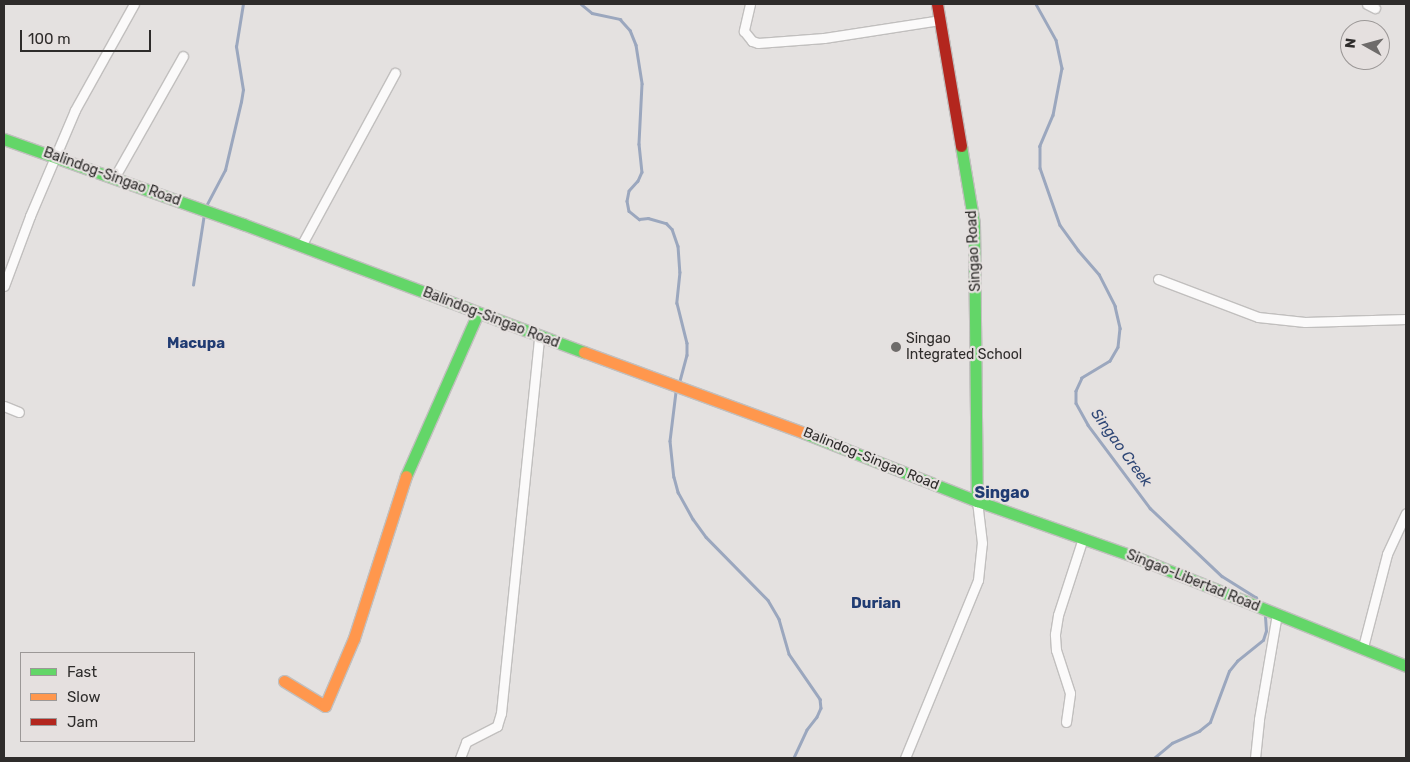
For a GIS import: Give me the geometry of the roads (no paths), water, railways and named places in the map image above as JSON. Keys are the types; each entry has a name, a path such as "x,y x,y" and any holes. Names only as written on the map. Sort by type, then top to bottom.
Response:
{"street":[{"path":"4,286 54,157 89,81 134,4"},
{"path":"750,4 744,31 752,41 758,43 824,38 940,20"},
{"name":"Singao Road","path":"937,4 975,232 978,501"},
{"path":"114,178 183,56"},
{"path":"301,246 395,73"},
{"name":"Balindog-Singao Road","path":"4,139 301,246 539,336 843,447 978,501"},
{"path":"1158,279 1258,317 1274,320 1305,322 1406,319"},
{"path":"284,681 325,706 354,638 394,507 410,464 478,313"},
{"path":"460,758 466,742 497,726 501,713 539,336"},
{"path":"4,406 19,412"},
{"path":"905,758 978,580 982,542 978,501"},
{"name":"Singao-Libertad Road","path":"978,501 1083,538 1363,647 1406,666"},
{"path":"1363,647 1387,554 1406,513"},
{"path":"1066,722 1070,693 1056,650 1055,634 1058,615 1083,538"},
{"path":"1254,758 1277,614"}],"waterway":[{"path":"206,206 225,170 241,102 243,90 236,47 243,4"},
{"path":"581,4 592,13 620,19 630,30 636,45 642,84 639,144 642,172 638,181 629,191 627,201 629,211 639,219 648,218 666,223 672,229 678,246 680,272 677,303 687,343 687,355 680,382"},
{"name":"Singao Creek","path":"1036,4 1056,40 1062,68 1053,115 1040,146 1040,168 1060,225 1099,274 1115,306 1120,328 1118,347 1110,361 1082,378 1076,391 1076,403 1088,425 1150,508 1222,576 1256,597 1259,602"},
{"path":"193,285 204,214"},
{"path":"676,392 670,441 674,477 678,492 693,519 706,537 768,600 779,619 789,654 820,699 821,708 807,730 794,758"},
{"name":"Singao Creek","path":"1154,758 1172,743 1199,731 1210,722 1229,671 1237,661 1263,640 1266,631 1265,616"}],"place":[{"name":"Singao Integrated School","path":"896,347"}],"district":[{"name":"Macupa","path":"196,344"},
{"name":"Singao","path":"1002,493"},
{"name":"Durian","path":"876,604"}]}
